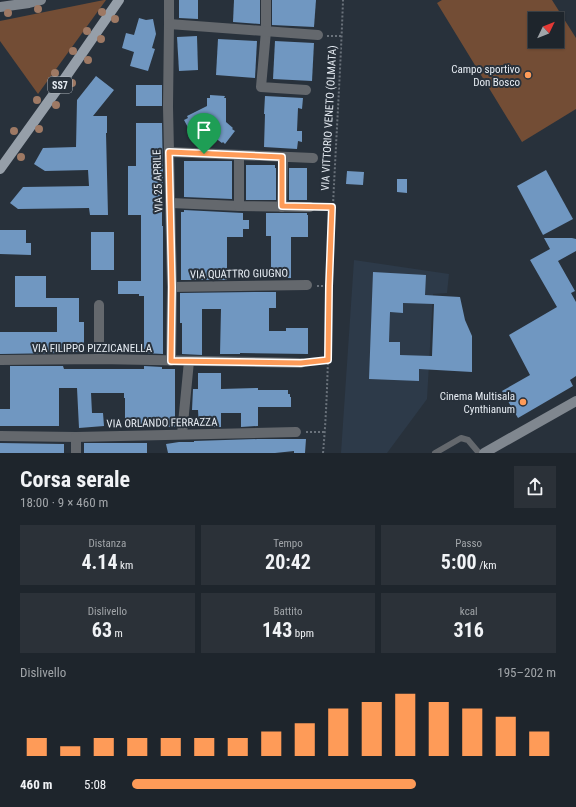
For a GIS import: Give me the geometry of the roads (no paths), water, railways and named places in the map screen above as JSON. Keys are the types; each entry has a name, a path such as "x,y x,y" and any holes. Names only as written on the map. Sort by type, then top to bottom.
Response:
{"main road":[{"name":"SS7","path":"0,168 56,91 118,0"}],"street":[{"path":"0,7 41,0"},
{"name":"VIA 25 APRILE","path":"169,0 168,73 172,287 171,361"},
{"path":"266,0 266,31 261,87 306,90"},
{"path":"169,24 318,35"},
{"path":"169,152 313,158"},
{"path":"239,155 239,206"},
{"path":"282,157 282,206"},
{"path":"171,203 310,207"},
{"name":"VIA QUATTRO GIUGNO","path":"172,287 307,285"},
{"path":"99,305 99,360"},
{"name":"VIA FILIPPO PIZZICANELLA","path":"0,360 301,363"},
{"path":"182,434 189,361"},
{"path":"484,453 576,401"},
{"name":"VIA ORLANDO FERRAZZA","path":"0,436 76,437 296,432"},
{"path":"76,437 76,453"}],"lane":[{"path":"435,453 461,438 468,440 479,453"}],"place":[{"name":"Campo sportivo Don Bosco","path":"528,75"},
{"name":"Cinema Multisala Cynthianum","path":"523,402"}]}
